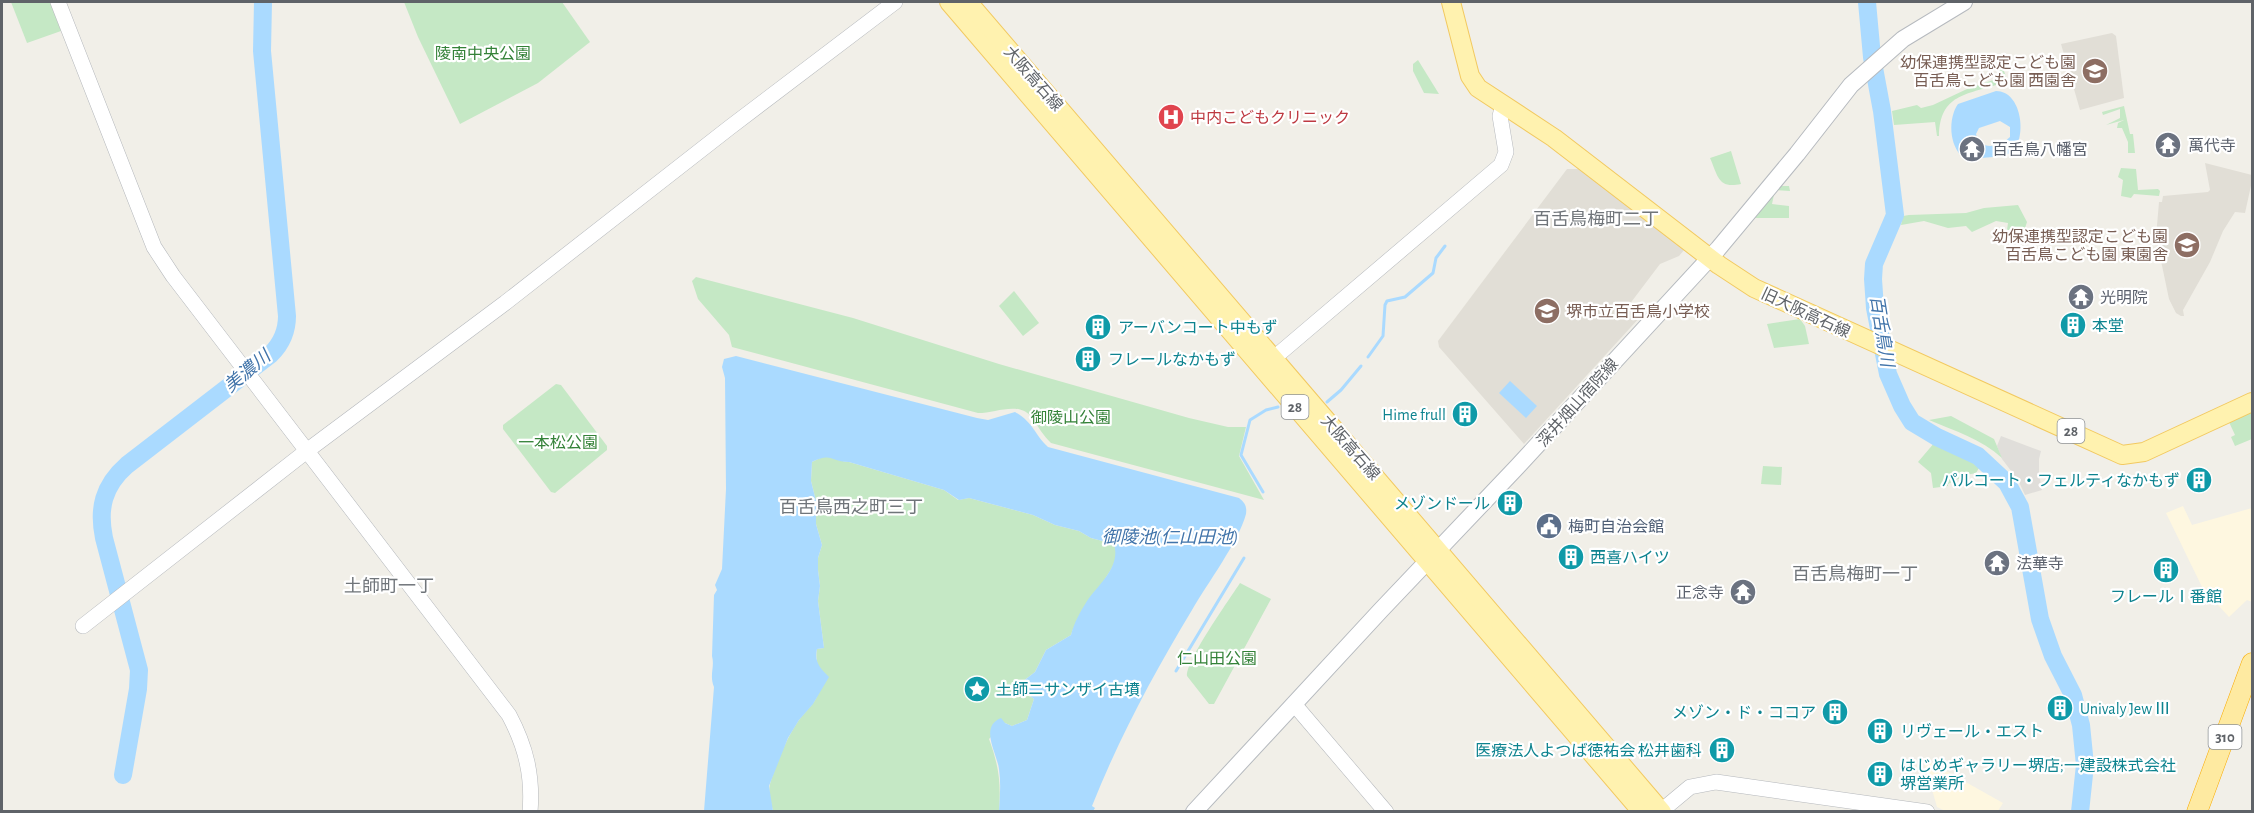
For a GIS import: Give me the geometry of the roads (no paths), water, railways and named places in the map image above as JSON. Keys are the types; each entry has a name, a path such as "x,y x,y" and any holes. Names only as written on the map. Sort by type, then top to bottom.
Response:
{"highway":[{"name":"310","path":"2197,812 2253,663"}],"main road":[{"name":"大阪高石線","path":"949,2 1434,556 1661,811"},
{"name":"大阪高石線","path":"968,2 1274,358 1642,812"},
{"name":"旧大阪高石線","path":"1451,2 1470,76 1478,88 1554,138 1754,288 2122,454 2144,452 2253,402"},
{"name":"深井畑山宿院線","path":"1194,812 1711,257 1774,183 1851,85 1903,39 1964,2"}],"street":[{"path":"58,2 154,247 180,285 509,715 518,731 530,769 532,787 530,812"},
{"path":"83,626 308,450 505,303 895,2"},
{"path":"1274,358 1501,165 1506,152 1500,116 1503,105"},
{"path":"1294,704 1386,812"},
{"path":"1661,811 1690,787 1716,782 1927,812"}],"water":[{"path":"1996,91 2012,98 2020,116 2021,126 2020,136 2013,151 1997,157 1963,157 1955,146 1951,124 1958,104","holes":["2000,121 2010,127 2010,137 1996,145 1982,143 1976,134 1979,128"]},
{"name":"御陵池(仁山田池)","path":"736,356 977,418 988,420 1015,412 1030,424 1048,447 1239,498 1244,503 1246,514 1237,537 1178,634 1138,706 1102,781 1092,806 1095,808 1093,811 999,811 1000,774 990,734 995,722 1001,718 1012,726 1027,720 1034,699 1022,690 1022,682 1035,672 1046,650 1071,635 1084,605 1112,568 1114,544 1091,538 1079,531 1055,525 1033,515 969,498 959,500 944,490 849,462 824,458 812,462 811,481 816,501 816,524 822,545 818,558 820,586 818,601 824,648 817,649 816,658 820,668 829,677 788,738 769,786 773,811 704,811 714,687 712,656 714,595 717,590 715,585 722,569 726,489 725,378 722,367 724,359"},
{"path":"1510,381 1537,406 1526,418 1499,393"}],"waterway":[{"name":"美濃川","path":"123,775 138,689 139,670 104,538 102,527 104,499 112,481 127,465 271,354 281,341 286,327 287,316 262,51 263,2"},
{"name":"百舌鳥川","path":"1867,2 1872,57 1882,111 1895,215 1874,264 1873,279 1875,308 1888,374 1912,422 1937,437 1978,456 2007,483 2020,507 2040,619 2053,656 2073,695 2081,725 2085,765 2080,812"},
{"path":"1368,357 1383,336 1387,301 1405,297 1433,273 1436,258 1445,246"},
{"path":"1327,402 1341,390 1361,366"},
{"path":"1263,492 1241,455 1250,420 1266,410 1278,407"},
{"path":"1176,671 1244,558"}],"place":[{"name":"幼保連携型認定こども園 百舌鳥こども園 西園舎","path":"2095,71"},
{"name":"中内こどもクリニック","path":"1171,117"},
{"name":"萬代寺","path":"2168,145"},
{"name":"百舌鳥八幡宮","path":"1972,149"},
{"name":"幼保連携型認定こども園 百舌鳥こども園 東園舎","path":"2187,245"},
{"name":"光明院","path":"2081,297"},
{"name":"堺市立百舌鳥小学校","path":"1547,311"},
{"name":"本堂","path":"2073,325"},
{"name":"アーバンコート中もず","path":"1098,327"},
{"name":"フレールなかもず","path":"1088,359"},
{"name":"Hime frull","path":"1465,414"},
{"name":"パルコート・フェルティなかもず","path":"2199,480"},
{"name":"メゾンドール","path":"1510,503"},
{"name":"梅町自治会館","path":"1549,526"},
{"name":"西喜ハイツ","path":"1571,557"},
{"name":"法華寺","path":"1997,563"},
{"name":"フレールⅠ番館","path":"2166,570"},
{"name":"正念寺","path":"1743,592"},
{"name":"土師ニサンザイ古墳","path":"977,689"},
{"name":"Univaly Jew Ⅲ","path":"2060,708"},
{"name":"メゾン・ド・ココア","path":"1835,712"},
{"name":"リヴェール・エスト","path":"1880,731"},
{"name":"医療法人よつば徳祐会 松井歯科","path":"1722,750"},
{"name":"はじめギャラリー堺店;一建設株式会社 堺営業所","path":"1880,774"}],"district":[{"name":"百舌鳥梅町二丁","path":"1596,219"},
{"name":"百舌鳥西之町三丁","path":"851,507"},
{"name":"百舌鳥梅町一丁","path":"1855,574"},
{"name":"土師町一丁","path":"389,586"}],"park label":[{"name":"陵南中央公園","path":"483,53"},
{"name":"御陵山公園","path":"1071,417"},
{"name":"一本松公園","path":"558,442"},
{"name":"仁山田公園","path":"1217,658"}]}
